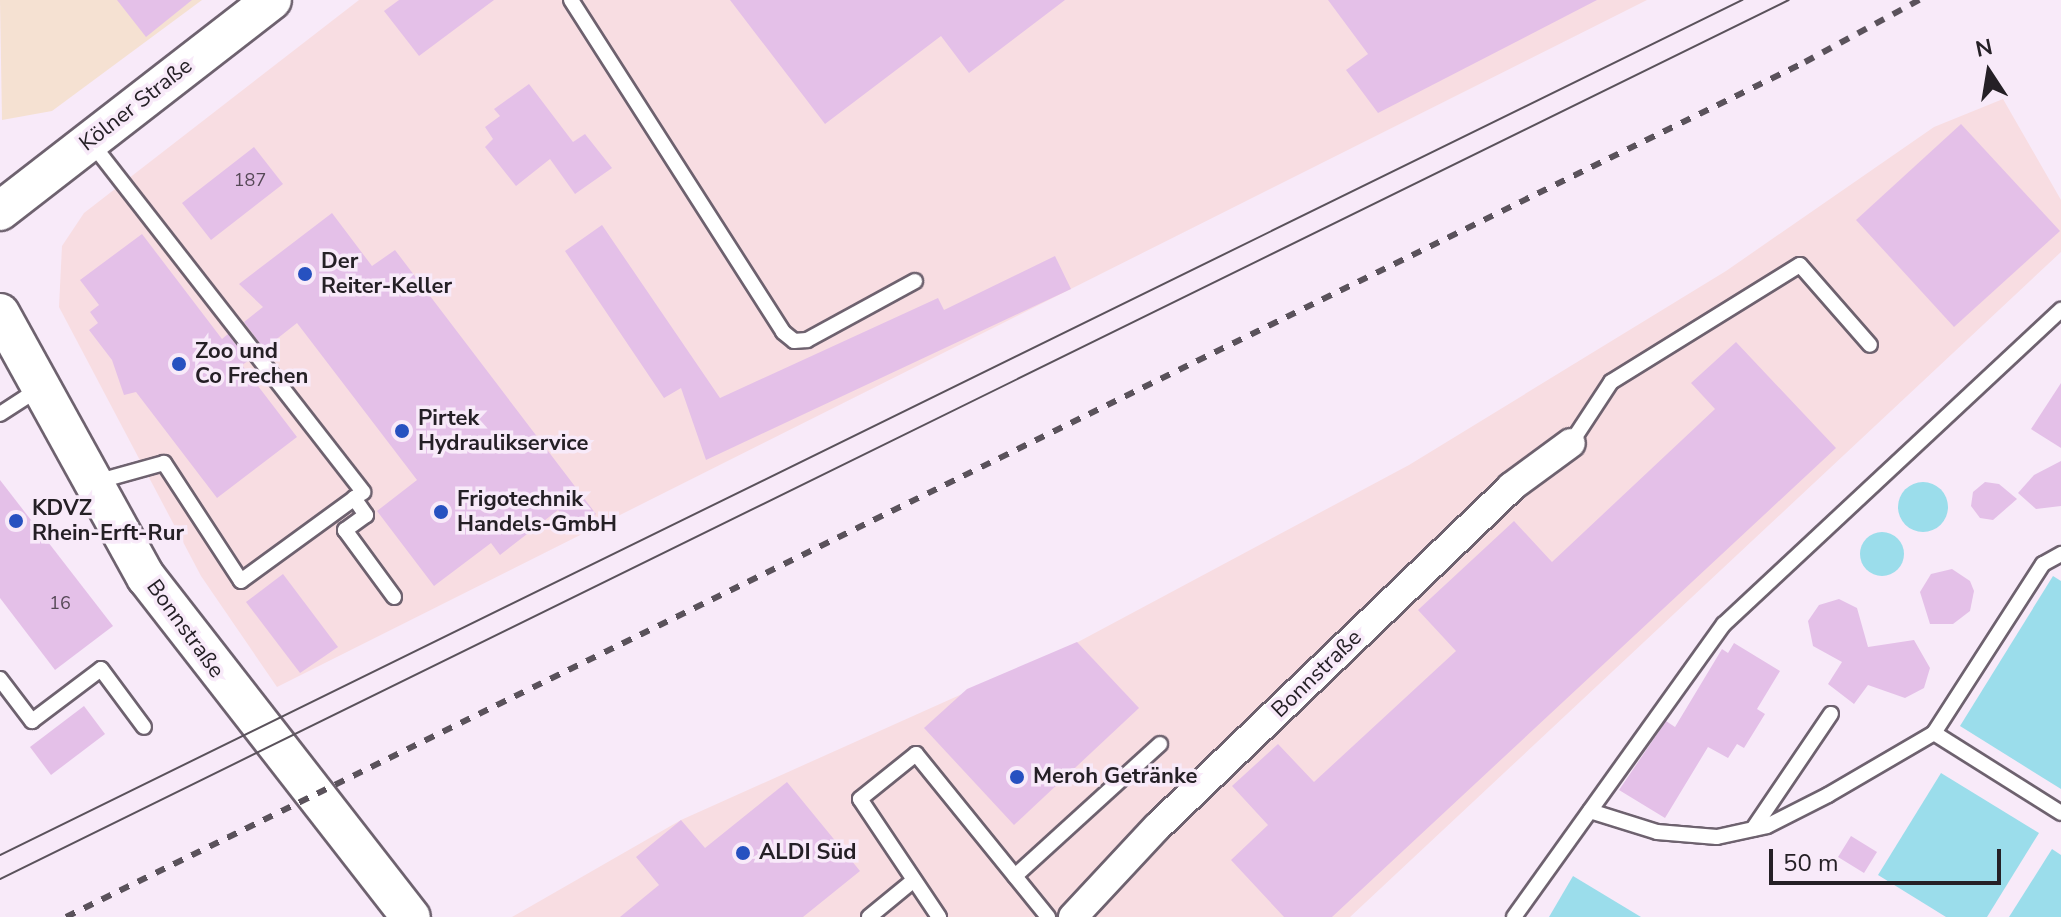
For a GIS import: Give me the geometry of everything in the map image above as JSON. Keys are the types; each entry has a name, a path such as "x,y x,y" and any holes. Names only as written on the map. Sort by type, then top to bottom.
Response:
{"main road":[{"name":"Kölner Straße","path":"0,211 272,0"},
{"name":"Bonnstraße","path":"0,313 91,483 155,589 411,917"}],"street":[{"name":"Bonnstraße","path":"1073,917 1157,827 1511,487 1571,443"}],"lane":[{"path":"571,0 794,341 807,340 915,281"},
{"path":"90,141 363,492 241,581 164,463 91,483"},
{"path":"1571,443 1611,382 1800,265 1870,345"},
{"path":"1514,917 1724,624 2061,310"},
{"path":"0,414 41,388"},
{"path":"354,498 366,515 345,530 394,597"},
{"path":"1590,811 1657,832 1717,837 1753,829 1828,795 1934,733 2043,564 2061,554"},
{"path":"0,679 32,721 101,669 144,727"},
{"path":"1753,829 1831,714"},
{"path":"1934,733 2061,813"},
{"path":"1015,876 1160,744"},
{"path":"939,917 860,799 916,754 1048,917"},
{"path":"869,917 914,880"}],"shaded area":[{"path":"0,0 202,0 52,111 2,120"},
{"path":"359,0 1647,0 277,687 201,576 59,307 62,246 84,213"},
{"path":"2003,99 2061,200 2061,252 1350,917 512,917 681,820 1078,642 1409,465 1726,271 1934,127"}],"water":[{"path":"1923,482 1940,490 1948,507 1940,524 1923,532 1906,524 1898,507 1906,490"},
{"path":"1882,532 1898,538 1904,554 1898,570 1882,576 1866,570 1860,554 1866,538"},
{"path":"2053,576 2061,581 2061,789 1960,726"},
{"path":"1941,773 2039,833 1987,917 1946,917 1878,875"},
{"path":"2052,849 2061,855 2061,917 2009,917"},
{"path":"1573,876 1641,917 1549,917"}],"building":[{"path":"117,0 192,0 146,37"},
{"path":"399,0 494,0 419,56 384,11"},
{"path":"730,0 1065,0 969,73 941,36 825,124"},
{"path":"1328,0 1597,0 1378,113 1346,70 1368,54"},
{"path":"529,84 573,142 585,134 612,168 575,194 550,159 516,186 485,147 493,139 485,127 500,116 494,109"},
{"path":"1961,124 2060,231 1954,327 1856,220"},
{"path":"254,147 283,184 211,240 182,203"},
{"path":"332,213 372,266 395,250 596,514 574,531 558,510 500,555 491,543 434,586 377,511 417,480 297,323 264,349 244,322 263,307 239,284"},
{"path":"602,225 720,398 938,298 944,310 1055,256 1071,289 706,460 681,388 664,398 565,251"},
{"path":"142,234 222,339 228,334 248,361 242,365 297,437 217,498 136,392 124,395 112,360 89,330 98,323 90,312 99,305 80,280"},
{"path":"1736,342 1836,448 1332,917 1284,917 1231,860 1268,825 1232,786 1278,744 1314,782 1456,651 1418,610 1514,521 1552,562 1715,409 1691,383"},
{"path":"2061,383 2061,448 2031,429"},
{"path":"2061,461 2061,506 2036,509 2018,493 2034,475"},
{"path":"0,480 113,626 55,670 0,598"},
{"path":"1985,482 1999,484 2017,499 1993,520 1980,518 1971,506 1973,492"},
{"path":"1952,569 1970,581 1974,591 1970,611 1953,624 1930,624 1920,592 1931,574"},
{"path":"283,574 338,647 300,673 246,602"},
{"path":"1839,599 1857,608 1868,647 1914,640 1930,668 1924,688 1905,698 1868,685 1854,704 1828,684 1842,662 1813,646 1808,621 1819,605"},
{"name":"Meroh Getränke","path":"1077,642 1139,708 1014,825 924,728 967,689"},
{"path":"1734,643 1780,671 1757,709 1765,714 1744,748 1737,744 1728,758 1708,747 1665,818 1619,790 1666,721 1675,727 1722,649 1728,653"},
{"path":"84,706 105,734 51,775 30,747"},
{"name":"ALDI Süd","path":"787,782 860,871 803,917 620,917 659,885 636,857 681,820 705,848"},
{"path":"1851,836 1877,852 1864,873 1838,857"}],"tram line":[{"path":"0,855 1742,0"},
{"path":"0,879 1789,0"}],"railway":[{"path":"66,917 1805,62 1919,0"}],"place":[{"name":"Der Reiter-Keller","path":"305,274"},
{"name":"Zoo und Co Frechen","path":"179,364"},
{"name":"Pirtek Hydraulikservice","path":"402,431"},
{"name":"Frigotechnik Handels-GmbH","path":"441,512"},
{"name":"KDVZ Rhein-Erft-Rur","path":"16,521"},
{"name":"Meroh Getränke","path":"1017,777"},
{"name":"ALDI Süd","path":"743,853"}]}
